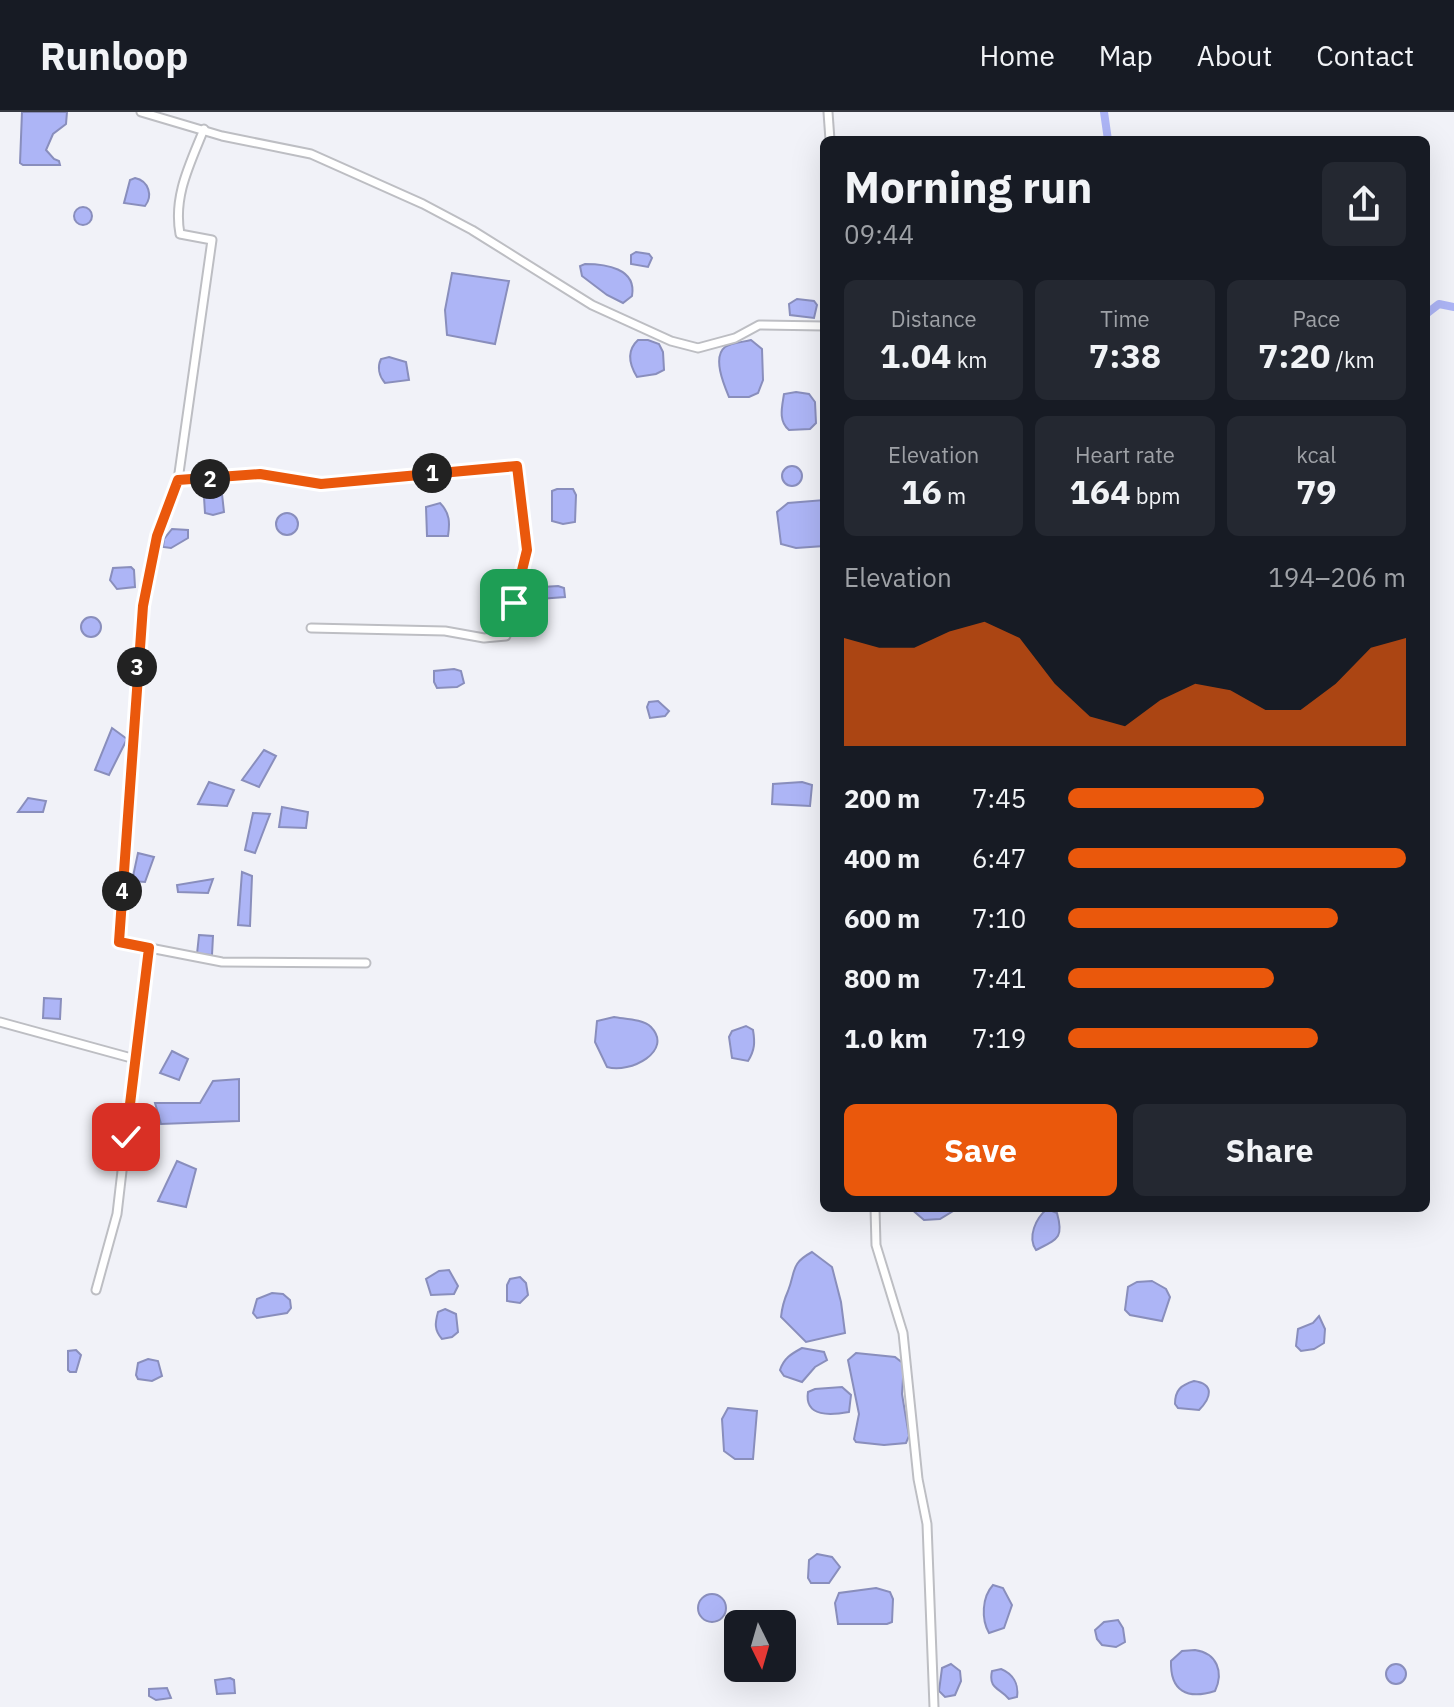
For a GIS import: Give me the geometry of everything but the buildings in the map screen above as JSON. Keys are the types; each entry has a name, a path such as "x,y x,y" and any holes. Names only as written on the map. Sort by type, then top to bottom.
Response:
{"street":[{"path":"141,112 222,136 311,154 423,204 472,230 592,305 671,341 698,348 735,338 759,325 820,326"},
{"path":"828,112 830,136"},
{"path":"204,129 179,193 177,219 180,234 212,240 178,480 157,536 143,606 119,942 222,962 366,963"},
{"path":"178,480 260,474 321,484 517,466 527,550 506,636 484,638 445,631 311,628"},
{"path":"96,1290 117,1214 149,948"},
{"path":"0,1022 135,1059"},
{"path":"875,1212 876,1245 903,1333 918,1479 927,1524 934,1707"}],"water":[{"path":"22,112 67,112 66,124 53,134 46,150 60,165 20,163"},
{"path":"135,178 144,182 148,189 149,198 145,206 124,203 130,180"},
{"path":"83,207 92,216 83,225 74,216"},
{"path":"636,252 649,254 652,258 648,267 631,264 631,255"},
{"path":"580,266 610,267 625,274 630,279 632,296 623,303 607,295 582,276"},
{"path":"452,273 509,281 495,344 447,335 445,310"},
{"path":"797,299 814,301 817,305 814,318 790,315 789,304"},
{"path":"638,340 659,344 663,352 664,370 637,377 630,358"},
{"path":"751,340 762,349 763,380 758,393 749,397 729,397 720,371 719,357 725,347"},
{"path":"389,357 406,362 409,380 385,383 379,365 381,359"},
{"path":"784,394 809,394 815,402 816,423 810,429 789,430 783,422"},
{"path":"788,466 796,466 802,476 796,486 788,486 782,480 782,472"},
{"path":"573,489 576,495 575,522 563,524 552,521 552,491"},
{"path":"207,493 222,494 224,512 213,515 205,513 204,497"},
{"path":"820,500 820,546 796,548 781,544 777,512 788,503"},
{"path":"440,503 448,518 448,536 427,536 426,507"},
{"path":"287,513 298,524 287,535 276,524"},
{"path":"172,529 188,530 188,538 171,548 163,547 164,539"},
{"path":"131,567 135,587 117,589 110,580 113,568"},
{"path":"542,587 564,588 565,597 539,599 536,592"},
{"path":"91,617 98,620 101,627 98,634 91,637 84,634 81,627 84,620"},
{"path":"434,671 461,671 464,683 457,687 437,688"},
{"path":"658,701 669,711 665,716 650,718 649,702"},
{"path":"112,728 127,739 109,775 95,770"},
{"path":"264,750 276,756 259,787 242,780"},
{"path":"209,782 234,790 227,806 198,804"},
{"path":"802,782 812,785 810,806 772,804 773,784"},
{"path":"28,798 46,801 43,812 18,812"},
{"path":"282,807 308,812 306,828 279,827"},
{"path":"253,813 270,814 255,853 245,850"},
{"path":"138,853 154,857 145,882 132,881"},
{"path":"242,872 252,876 250,926 238,925"},
{"path":"213,879 208,893 178,892 177,885"},
{"path":"199,935 213,936 212,955 197,954"},
{"path":"44,998 61,999 60,1019 43,1018"},
{"path":"614,1017 638,1021 651,1027 657,1036 657,1044 646,1059 627,1067 607,1067 595,1042 597,1021"},
{"path":"746,1026 753,1030 754,1038 748,1061 732,1058 729,1037 732,1031"},
{"path":"172,1051 188,1059 179,1080 160,1073"},
{"path":"239,1079 239,1121 161,1124 155,1103 200,1103 213,1081"},
{"path":"177,1161 196,1169 186,1207 158,1201"},
{"path":"915,1212 951,1212 940,1219 924,1220"},
{"path":"1044,1212 1057,1213 1060,1228 1054,1240 1036,1250 1032,1239 1039,1217"},
{"path":"812,1252 832,1267 845,1333 806,1342 781,1317 795,1268"},
{"path":"449,1270 458,1286 454,1294 431,1295 426,1279 439,1271"},
{"path":"520,1277 526,1283 528,1295 520,1303 507,1301 510,1279"},
{"path":"1152,1281 1166,1289 1170,1297 1162,1321 1130,1315 1125,1310 1128,1287 1137,1282"},
{"path":"272,1293 283,1294 290,1300 291,1308 287,1313 257,1318 253,1313 257,1299"},
{"path":"445,1309 456,1314 458,1332 442,1339 436,1323 438,1312"},
{"path":"1319,1316 1325,1329 1324,1343 1301,1351 1296,1346 1298,1329 1313,1323"},
{"path":"802,1348 824,1352 827,1360 815,1367 802,1382 784,1376 780,1370 788,1357"},
{"path":"76,1350 81,1355 76,1372 70,1372 68,1351"},
{"path":"856,1353 895,1357 904,1364 902,1394 909,1436 906,1443 884,1445 856,1442 854,1439 859,1414 848,1360"},
{"path":"148,1359 158,1361 162,1376 152,1381 138,1379 138,1363"},
{"path":"1194,1381 1208,1388 1206,1401 1199,1410 1178,1408 1175,1399 1178,1392 1182,1386"},
{"path":"842,1387 851,1395 849,1412 821,1413 810,1407 808,1392"},
{"path":"728,1408 757,1411 753,1459 735,1459 724,1451 722,1419"},
{"path":"817,1554 832,1557 840,1567 829,1583 811,1583 808,1578 809,1560"},
{"path":"993,1585 1003,1588 1012,1605 1004,1628 989,1633 984,1608"},
{"path":"876,1588 890,1592 893,1599 892,1622 838,1624 835,1603 839,1593"},
{"path":"706,1595 718,1595 725,1602 724,1615 718,1621 706,1621 699,1614 699,1602"},
{"path":"1118,1620 1125,1642 1116,1647 1102,1645 1095,1630 1104,1622"},
{"path":"1195,1650 1209,1655 1217,1664 1219,1677 1215,1691 1189,1693 1182,1691 1174,1680 1171,1661 1182,1651"},
{"path":"951,1664 960,1671 961,1681 955,1695 945,1697 939,1691 942,1668"},
{"path":"1396,1664 1403,1667 1406,1674 1403,1681 1396,1684 1389,1681 1386,1674 1389,1667"},
{"path":"1001,1669 1014,1680 1017,1697 1009,1699 993,1685 992,1671"},
{"path":"215,1680 234,1680 235,1693 217,1694"},
{"path":"167,1688 171,1698 156,1700 149,1696 149,1689"}],"waterway":[{"path":"1104,112 1107,136"},
{"path":"1430,311 1439,304 1454,307"}],"route":[{"path":"126,1137 149,948 119,942 135,689 147,583 157,536 178,480 260,474 321,484 517,466 527,550 514,603"}]}
